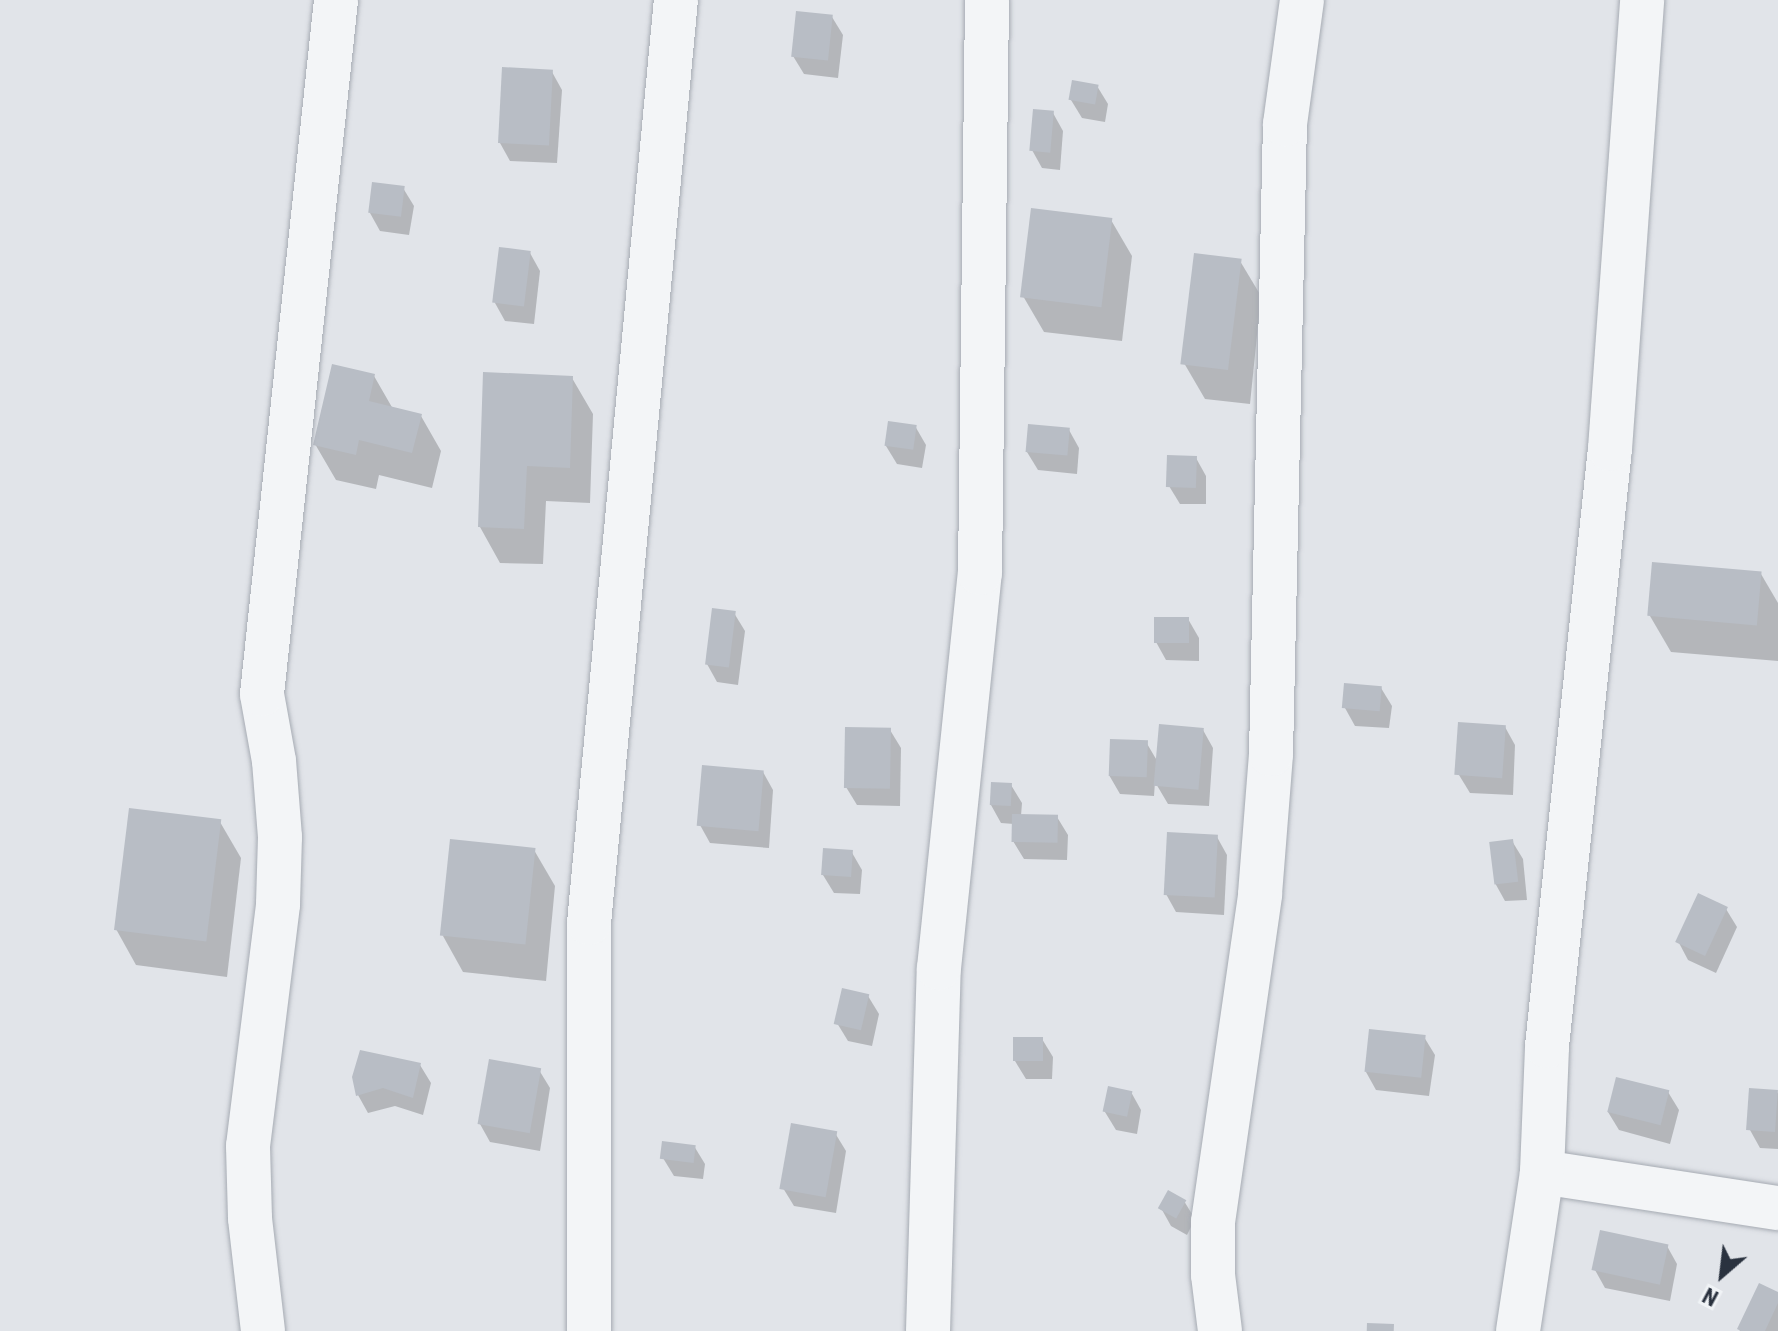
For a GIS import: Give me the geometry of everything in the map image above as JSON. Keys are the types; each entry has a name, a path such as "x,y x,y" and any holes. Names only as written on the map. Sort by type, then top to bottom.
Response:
{"street":[{"path":"263,1331 250,1218 248,1146 278,904 280,837 274,761 262,694 336,0"},
{"path":"589,1331 589,923 676,0"},
{"path":"928,1331 939,968 980,573 987,0"},
{"path":"1220,1331 1213,1275 1213,1222 1260,894 1271,754 1285,124 1302,0"},
{"path":"1518,1331 1542,1172 1547,1046 1610,449 1642,0"},
{"path":"1542,1172 1778,1208"}],"building":[{"path":"796,11 833,15 828,61 791,57"},
{"path":"502,67 553,70 549,146 498,143"},
{"path":"1072,80 1099,85 1095,104 1069,100"},
{"path":"1033,109 1054,111 1050,153 1029,151"},
{"path":"372,182 405,186 401,217 368,213"},
{"path":"1031,208 1112,218 1101,307 1020,297"},
{"path":"499,247 531,251 524,306 492,303"},
{"path":"1194,253 1242,259 1228,370 1180,364"},
{"path":"332,364 375,374 369,401 422,414 412,453 359,440 356,455 313,445"},
{"path":"483,372 573,376 570,468 527,466 524,529 478,527"},
{"path":"888,421 917,425 913,450 885,446"},
{"path":"1028,424 1070,428 1067,456 1026,452"},
{"path":"1167,455 1197,456 1196,488 1166,487"},
{"path":"1652,562 1762,572 1757,625 1647,616"},
{"path":"712,608 736,611 729,667 705,665"},
{"path":"1154,617 1189,617 1189,643 1154,643"},
{"path":"1344,683 1382,686 1380,711 1342,708"},
{"path":"1458,722 1506,725 1502,778 1454,775"},
{"path":"1159,724 1204,728 1198,790 1154,786"},
{"path":"845,727 891,728 890,789 844,788"},
{"path":"1110,739 1148,740 1147,777 1109,776"},
{"path":"702,765 764,770 758,831 697,826"},
{"path":"991,782 1012,783 1011,806 990,805"},
{"path":"129,808 221,819 206,941 114,930"},
{"path":"1012,814 1058,815 1058,843 1012,842"},
{"path":"1167,832 1218,835 1215,898 1164,895"},
{"path":"450,839 536,848 525,944 440,935"},
{"path":"1513,839 1518,882 1494,885 1489,842"},
{"path":"823,848 853,850 851,877 821,875"},
{"path":"1698,893 1728,907 1705,956 1675,942"},
{"path":"842,988 869,994 861,1030 834,1024"},
{"path":"1369,1029 1426,1035 1421,1078 1365,1072"},
{"path":"1013,1037 1043,1037 1043,1061 1013,1061"},
{"path":"360,1050 421,1063 413,1098 383,1088 356,1096 352,1077"},
{"path":"489,1059 541,1068 530,1133 478,1124"},
{"path":"1616,1077 1669,1090 1661,1125 1607,1112"},
{"path":"1108,1086 1132,1091 1127,1117 1103,1111"},
{"path":"1749,1088 1778,1090 1775,1132 1746,1130"},
{"path":"791,1123 837,1131 826,1197 779,1189"},
{"path":"662,1141 696,1145 694,1163 660,1159"},
{"path":"1168,1190 1186,1200 1176,1219 1158,1208"},
{"path":"1600,1230 1668,1245 1660,1285 1591,1270"},
{"path":"1759,1283 1778,1292 1778,1303 1765,1331 1741,1331 1737,1329"},
{"path":"1367,1323 1394,1324 1394,1331 1367,1331"}]}
